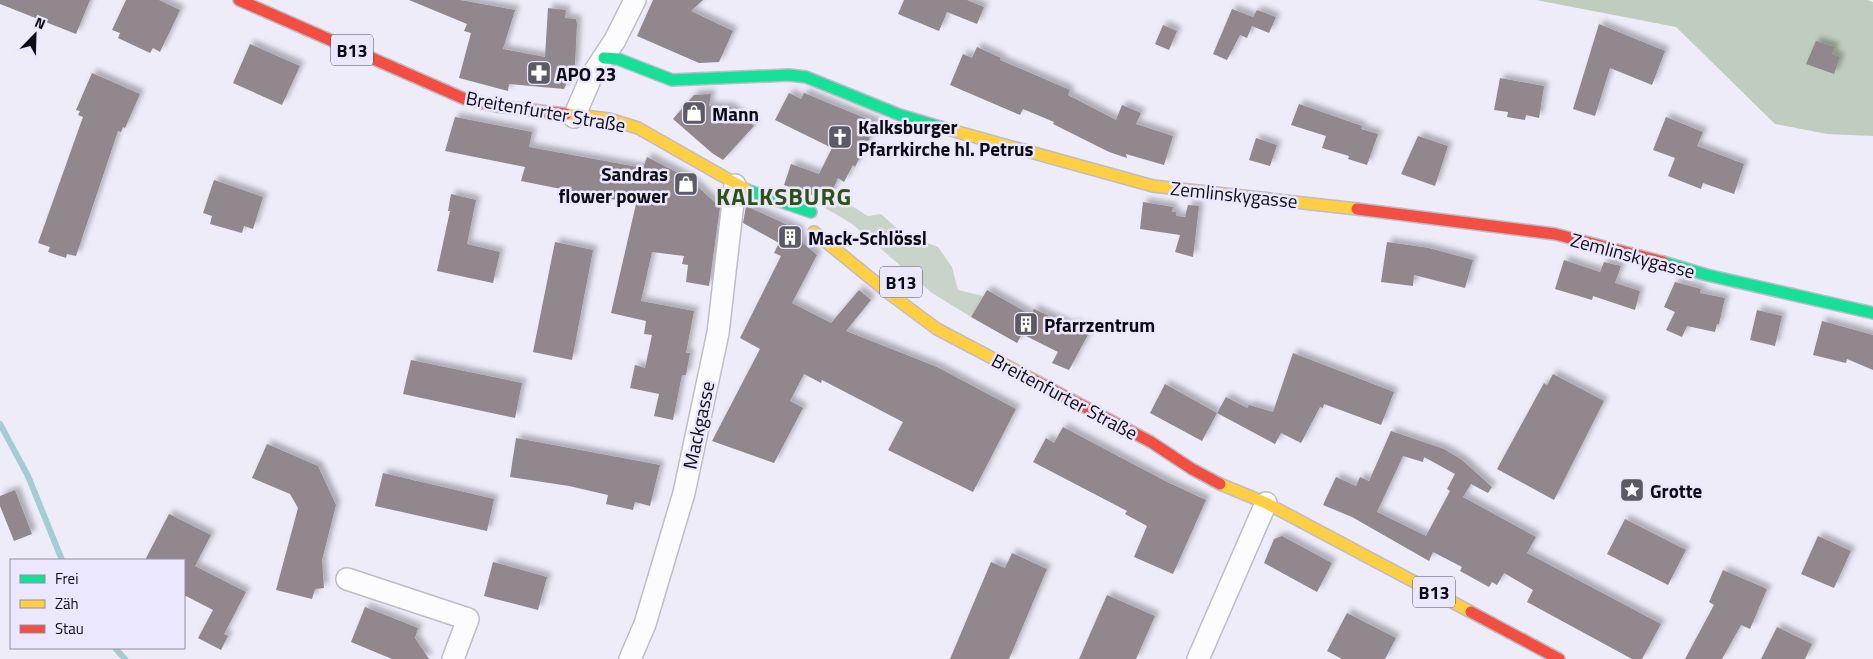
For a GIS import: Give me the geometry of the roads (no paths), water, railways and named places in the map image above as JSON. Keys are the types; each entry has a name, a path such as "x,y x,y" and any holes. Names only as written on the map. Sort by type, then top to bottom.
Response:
{"main road":[{"name":"Breitenfurter Straße","path":"239,0 465,99 496,106 574,117 609,119 644,130 735,184 764,197 811,212"},
{"name":"Zemlinskygasse","path":"604,58 618,59 672,80 806,77 885,109 945,128 1153,186 1289,200 1555,234 1626,251 1707,275 1873,313"},
{"name":"Breitenfurter Straße","path":"764,197 797,220"},
{"name":"Breitenfurter Straße","path":"814,232 859,267 911,312 937,329 1151,442 1178,462 1213,481 1245,497 1266,503 1559,659"},
{"name":"Breitenfurter Straße","path":"945,319 979,350"},
{"name":"Breitenfurter Straße","path":"1151,442 1193,456"},
{"name":"Breitenfurter Straße","path":"1242,479 1266,503"}],"street":[{"path":"574,117 592,75 604,58 634,1"},
{"name":"Mackgasse","path":"630,659 645,624 684,492 718,333 735,184"},
{"path":"1198,659 1266,503"},
{"path":"346,579 468,619 453,659"}],"waterway":[{"path":"0,424 28,476 62,559"},
{"path":"116,649 125,659"}],"place":[{"name":"APO 23","path":"539,73"},
{"name":"Mann","path":"694,113"},
{"name":"Kalksburger Pfarrkirche hl. Petrus","path":"840,137"},
{"name":"Sandras flower power","path":"686,184"},
{"name":"Mack-Schlössl","path":"790,237"},
{"name":"Pfarrzentrum","path":"1026,324"},
{"name":"Grotte","path":"1632,490"}],"district":[{"name":"KALKSBURG","path":"784,196"}]}
